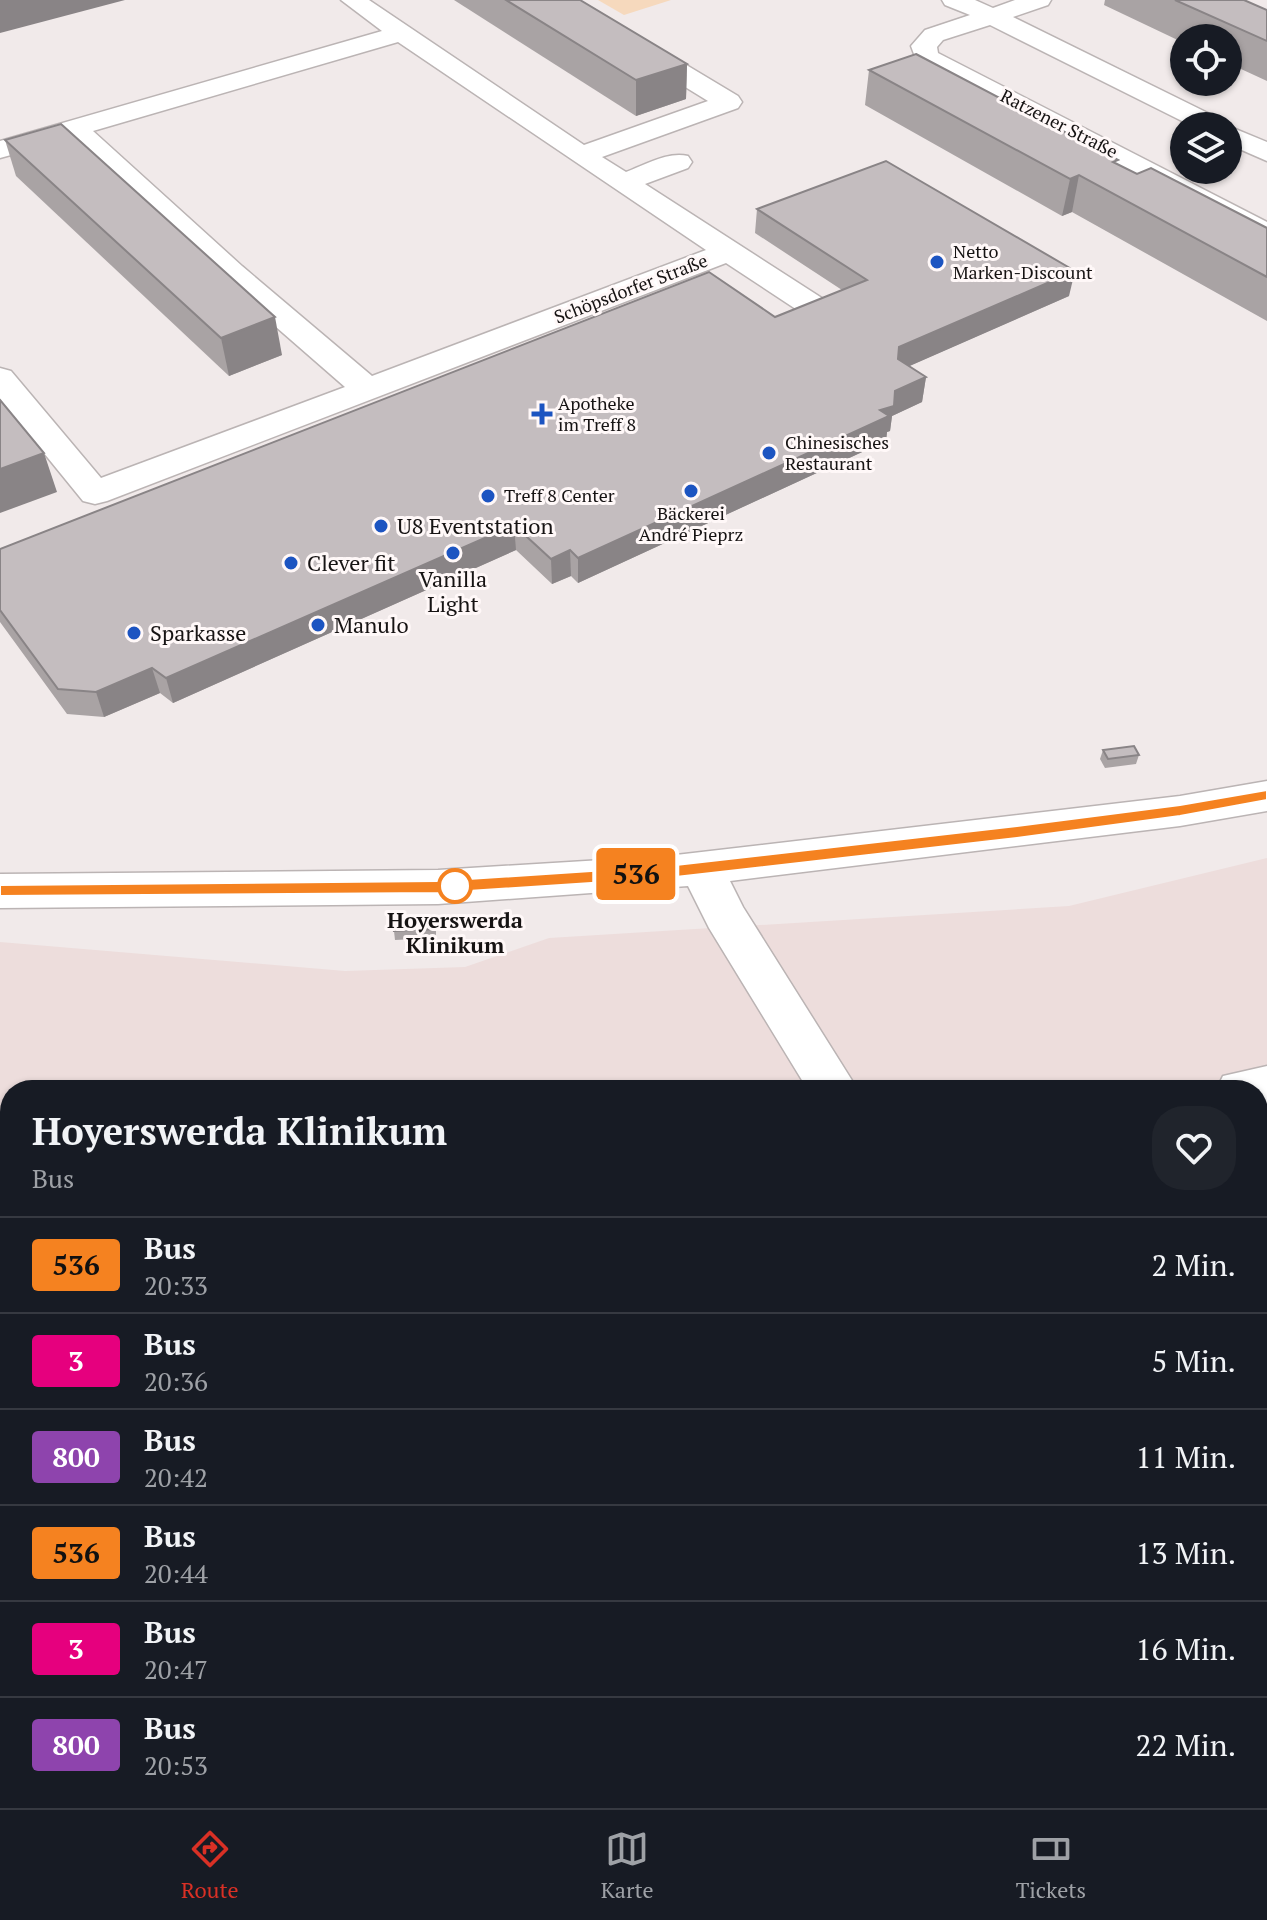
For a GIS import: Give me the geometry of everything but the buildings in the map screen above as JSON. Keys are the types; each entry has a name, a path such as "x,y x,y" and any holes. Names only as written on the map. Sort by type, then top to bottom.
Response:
{"street":[{"name":"Schöpsdorfer Straße","path":"353,0 729,252"},
{"path":"561,0 729,102 581,155"},
{"path":"954,0 1185,112"},
{"name":"Ratzener Straße","path":"1039,0 934,35 924,46 926,57 1267,233"},
{"path":"0,150 402,33"},
{"path":"73,128 231,272 367,389"},
{"path":"1242,141 1267,153"},
{"path":"623,183 678,162"},
{"name":"Schöpsdorfer Straße","path":"0,378 95,493 729,252"},
{"path":"729,252 831,318"},
{"path":"0,891 438,887 702,869 1004,834 1267,796"},
{"path":"702,869 725,916 828,1080"}],"shaded area":[{"path":"598,0 671,0 624,15"},
{"path":"1267,858 1267,1080 0,1080 0,942 345,971 465,967 549,938 1069,906"}],"bus line":[{"name":"536","path":"0,891 438,887 667,872 1017,832 1180,811 1267,796"}],"place":[{"name":"Netto Marken-Discount","path":"937,262"},
{"name":"Apotheke im Treff 8","path":"542,414"},
{"name":"Chinesisches Restaurant","path":"769,453"},
{"name":"Bäckerei André Pieprz","path":"691,491"},
{"name":"Treff 8 Center","path":"488,496"},
{"name":"U8 Eventstation","path":"381,526"},
{"name":"Vanilla Light","path":"453,553"},
{"name":"Clever fit","path":"291,563"},
{"name":"Manulo","path":"318,625"},
{"name":"Sparkasse","path":"134,633"},
{"name":"Hoyerswerda Klinikum","path":"455,886"}]}
